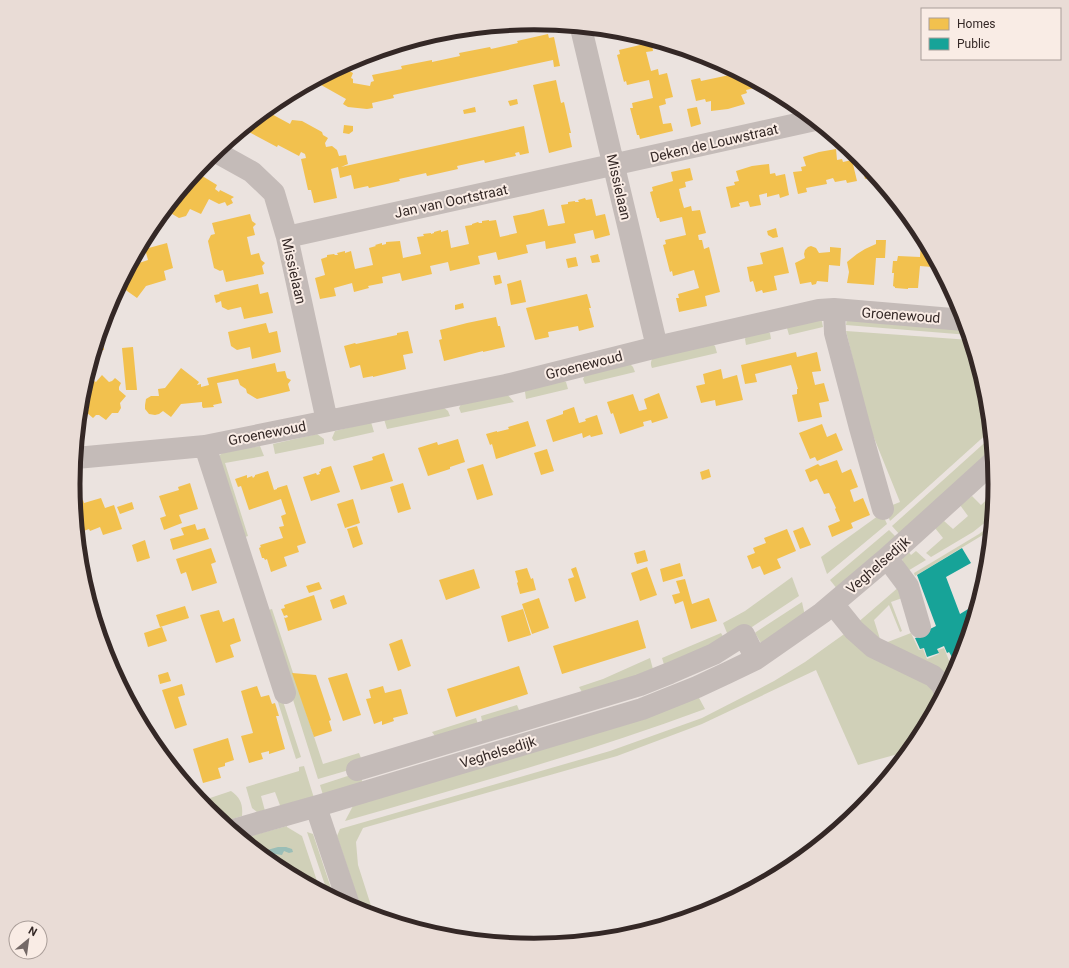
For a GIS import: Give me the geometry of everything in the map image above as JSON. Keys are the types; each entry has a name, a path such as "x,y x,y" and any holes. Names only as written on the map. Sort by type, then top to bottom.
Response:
{"street":[{"name":"Missielaan","path":"582,33 657,347"},
{"name":"Deken de Louwstraat","path":"614,165 807,121"},
{"name":"Missielaan","path":"222,155 252,172 274,193 287,237 327,421"},
{"name":"Jan van Oortstraat","path":"287,237 614,165"},
{"name":"Groenewoud","path":"81,458 205,446 506,385 657,347 820,310 834,309 957,319"},
{"path":"834,309 835,333 883,509"},
{"path":"205,446 284,693"},
{"name":"Veghelsedijk","path":"239,828 316,807 642,709 697,687 756,659 833,604 887,558 988,467"},
{"path":"887,558 908,586 920,627"},
{"path":"833,604 854,630 873,647 933,676 942,685"},
{"name":"Veghelsedijk","path":"357,770 640,685 714,654 744,635 756,659"},
{"path":"316,807 346,896"}],"green space":[{"path":"821,317 823,327 789,335 787,328"},
{"path":"847,318 960,327 963,334 846,325"},
{"path":"766,331 770,333 771,339 746,345 745,339 747,334"},
{"path":"846,331 965,340 980,395 986,435 890,521 885,508 900,502 868,423"},
{"path":"711,343 715,346 717,353 651,367 653,357"},
{"path":"629,363 635,372 585,384 583,379 586,373"},
{"path":"562,380 566,382 568,389 526,399 526,387"},
{"path":"507,394 514,402 461,413 459,408 462,402"},
{"path":"443,407 448,411 450,416 387,429 384,419"},
{"path":"371,422 374,432 334,441 332,438 335,431"},
{"path":"317,434 324,439 324,444 275,454 273,444"},
{"path":"987,441 988,456 900,535 892,526"},
{"path":"260,446 264,456 225,463 248,536 245,537 218,457 224,452"},
{"path":"972,496 981,505 988,498 987,521 973,532 931,557 926,553 943,538 935,528 944,521 953,529 968,516 960,505"},
{"path":"882,513 887,524 827,574 821,557"},
{"path":"987,528 986,533 915,576 914,573"},
{"path":"889,530 897,538 838,590 830,580"},
{"path":"907,550 911,555 916,551 926,560 906,572 902,559"},
{"path":"792,577 799,596 752,627 729,638 723,623 745,611"},
{"path":"900,586 905,597 891,602 902,631 900,632 889,605 874,620 880,639 856,624"},
{"path":"802,602 805,616 761,643 755,633 756,632"},
{"path":"272,609 323,764 359,753 363,763 349,770 318,779 265,611"},
{"path":"847,632 919,676 937,694 928,711 900,754 858,765 816,670 702,724 617,756 363,828 356,842 358,865 371,907 359,902 337,836 340,829 610,751 702,718 774,681 805,662"},
{"path":"721,633 725,640 665,668 662,658"},
{"path":"911,633 919,650 923,649 927,659 939,654 938,650 944,648 951,665 943,683 880,645"},
{"path":"650,658 654,673 582,692 579,687 603,679"},
{"path":"281,695 301,757 296,759 276,696"},
{"path":"698,696 705,709 661,725 571,755 345,821 354,804"},
{"path":"517,705 519,710 483,726 481,716"},
{"path":"476,718 479,727 438,740 432,732"},
{"path":"304,766 314,798 281,808 275,792 261,796 265,811 257,812 252,808 246,787 299,771 299,767"},
{"path":"357,773 360,774 363,784 323,795 320,785"},
{"path":"231,791 241,802 242,816 229,820 207,799"},
{"path":"287,826 302,836 317,882 282,861 249,836"},
{"path":"307,832 313,834 332,890 325,887"}],"water":[{"path":"278,847 286,847 292,849 293,852 289,853 284,851 282,855 273,855 267,850"}],"building: Homes":[{"path":"548,34 549,38 554,37 560,66 554,67 553,60 393,95 394,98 372,103 373,108 367,109 348,107 343,104 346,99 320,84 349,71 353,73 351,78 353,79 353,83 370,86 371,82 374,81 372,75 402,69 401,66 432,60 432,62 460,56 459,53 490,47 491,49 518,43 517,41"},
{"path":"639,42 652,45 653,51 646,52 651,71 658,69 659,75 667,73 673,97 665,99 666,104 659,106 663,124 671,123 673,131 640,139 639,135 637,135 630,108 633,108 632,103 653,98 649,80 627,85 626,81 624,82 617,55 620,54 619,50 640,45"},
{"path":"730,75 756,88 746,90 747,93 741,95 745,104 728,109 711,111 711,101 706,102 705,99 696,101 691,80 700,78 701,81"},
{"path":"556,80 561,103 564,102 571,133 569,133 572,147 549,153 533,85"},
{"path":"517,99 518,104 510,106 508,101"},
{"path":"475,107 476,112 464,114 463,110"},
{"path":"697,107 701,124 691,127 687,109"},
{"path":"272,114 290,124 292,120 302,121 322,132 323,135 328,138 325,143 326,147 332,146 337,150 339,156 346,155 348,164 341,167 524,126 529,153 520,155 519,152 515,153 516,156 485,163 484,160 457,166 458,169 427,176 426,173 369,188 368,186 354,189 351,175 340,178 338,167 331,169 337,198 314,203 311,190 308,190 301,159 306,158 305,154 301,152 299,156 278,145 277,147 249,132"},
{"path":"344,125 353,126 353,131 349,134 343,133"},
{"path":"836,149 837,160 842,159 843,162 852,160 857,181 847,183 846,180 835,182 833,178 826,180 827,184 806,188 807,192 798,194 793,172 802,171 801,167 806,166 803,157"},
{"path":"769,164 770,174 775,173 776,176 785,174 789,195 780,198 779,194 767,197 767,193 759,195 761,205 750,207 748,201 739,203 740,206 731,208 726,187 735,185 734,182 739,181 736,171 752,166"},
{"path":"690,168 693,180 685,182 686,187 679,189 681,198 684,208 691,206 692,211 700,210 706,233 698,235 699,240 702,240 704,249 709,247 720,292 705,296 707,306 679,312 676,298 679,298 678,294 699,288 694,270 673,276 672,271 670,272 663,245 666,244 665,240 686,235 682,217 660,222 659,218 657,218 650,192 653,191 652,187 673,181 671,172"},
{"path":"863,171 870,178 865,179"},
{"path":"202,176 217,185 215,189 219,192 220,190 234,197 231,199 233,203 227,206 225,202 219,204 209,199 201,214 190,209 186,216 179,218 170,213"},
{"path":"585,198 586,200 592,199 596,216 605,214 610,235 595,239 593,230 574,234 576,243 546,249 545,241 526,245 528,253 498,260 496,252 478,256 480,264 450,271 448,262 430,266 432,274 402,281 400,273 382,277 383,283 368,286 369,288 354,292 352,283 334,288 336,296 320,299 315,278 325,275 321,259 327,257 327,255 338,255 337,253 351,251 355,269 373,265 369,248 382,243 382,245 386,244 386,242 400,241 403,258 421,254 417,237 441,230 441,232 448,230 451,248 469,244 465,226 478,222 482,223 482,221 496,220 500,237 517,233 513,216 544,209 548,226 565,223 561,205 568,204 568,202 579,202 578,200"},
{"path":"250,214 252,221 256,224 253,227 255,235 247,237 251,255 259,253 261,260 265,263 262,266 264,274 226,282 223,270 220,271 214,268 208,241 211,235 215,234 212,223"},
{"path":"776,228 778,237 773,238 768,235 767,231"},
{"path":"876,240 886,240 885,258 876,258 874,285 847,283 849,272 847,262 865,249 876,244"},
{"path":"167,243 173,268 164,271 166,280 146,286 137,298 124,289 138,264 148,260 145,250"},
{"path":"811,246 816,248 819,253 830,252 830,247 841,248 840,266 829,265 828,282 817,281 816,284 812,285 811,282 800,284 795,263 805,258 805,250"},
{"path":"921,246 932,265 932,267 920,266 918,288 895,288 893,286 894,273 892,273 893,261 897,261 898,256 920,257"},
{"path":"783,247 789,273 774,276 777,290 763,293 762,290 756,292 753,281 750,282 747,267 763,264 760,253"},
{"path":"598,254 600,262 592,263 590,256"},
{"path":"576,257 578,266 568,268 566,259"},
{"path":"500,275 502,283 495,285 493,276"},
{"path":"521,280 526,302 511,305 507,284"},
{"path":"258,284 260,294 268,292 273,313 244,319 241,307 228,310 222,307 221,301 216,303 214,295"},
{"path":"587,294 594,327 579,331 578,326 548,332 549,337 535,340 526,308"},
{"path":"463,303 464,308 455,310 455,305"},
{"path":"496,317 498,326 500,326 505,347 444,361 439,340 442,339 440,330"},
{"path":"266,323 269,333 277,331 281,352 252,359 250,347 237,350 231,346 228,332"},
{"path":"408,331 413,353 403,355 406,369 363,378 360,365 350,368 344,346 397,335 397,333"},
{"path":"133,347 137,390 126,390 122,348"},
{"path":"796,352 797,357 817,352 821,371 812,372 815,385 824,383 829,401 819,403 822,417 798,422 792,395 797,394 798,389 791,365 755,374 757,382 745,384 741,365"},
{"path":"275,363 277,372 285,371 287,378 291,380 288,384 290,391 257,399 247,393 246,389 240,385 238,379 217,383 222,403 213,405 214,407 203,408 202,402 181,404 171,417 163,411 155,415 149,414 145,409 146,399 151,396 159,396 158,389 165,388 181,368 199,382 197,385 201,384 201,387 209,385 207,378"},
{"path":"721,369 723,379 737,375 743,400 716,406 715,400 701,403 696,386 705,384 703,374"},
{"path":"102,375 109,382 115,378 121,383 119,390 126,396 120,403 121,408 118,413 112,413 106,420 99,415 96,415 93,418 86,412 89,409 87,405 92,381 96,382"},
{"path":"659,393 668,418 652,423 651,420 643,422 644,426 620,434 613,413 611,414 607,402 633,394 639,411 647,409 644,399"},
{"path":"574,407 579,423 586,421 585,419 597,415 603,434 591,437 590,435 583,438 582,433 553,442 546,420 563,414 563,411"},
{"path":"528,421 536,446 496,459 492,444 490,445 486,434 509,429 508,427"},
{"path":"822,424 827,437 836,433 843,450 817,461 815,457 810,459 799,433"},
{"path":"458,439 465,462 450,467 450,469 428,476 418,448 437,442 438,445"},
{"path":"547,449 554,471 541,475 534,453"},
{"path":"384,453 393,481 361,490 353,466 373,460 372,457"},
{"path":"837,460 842,473 851,469 858,487 850,490 854,502 863,498 870,515 851,523 853,528 832,537 828,526 840,521 835,509 836,508 829,493 824,494 817,479 810,482 805,470 818,464 820,466"},
{"path":"483,464 493,495 477,500 467,469"},
{"path":"331,466 340,492 311,501 303,477 316,473 317,475 320,474 319,472 321,469"},
{"path":"709,469 711,477 702,480 700,472"},
{"path":"268,471 274,490 287,485 306,543 297,546 299,552 284,557 287,566 271,572 267,559 265,560 262,558 259,548 261,547 260,545 283,538 279,527 284,526 281,516 286,514 281,499 249,510 241,486 238,487 235,479 247,475 247,478 252,476 253,478 255,475"},
{"path":"190,483 198,509 179,515 182,523 164,530 160,518 166,516 159,496 179,490 178,487"},
{"path":"403,483 411,509 398,513 390,487"},
{"path":"101,498 105,508 114,505 122,529 103,535 100,527 90,531 89,529 83,531 81,501 83,500 84,503"},
{"path":"353,499 360,523 345,528 337,504"},
{"path":"132,502 134,509 120,514 117,507"},
{"path":"195,524 197,530 205,528 209,539 173,550 170,539 184,535 181,528"},
{"path":"357,526 363,544 353,548 347,529"},
{"path":"803,527 811,545 800,549 793,531"},
{"path":"787,529 796,551 777,559 781,568 764,575 760,566 752,569 747,556 755,553 753,548 766,543 764,538"},
{"path":"145,540 150,558 137,562 132,545"},
{"path":"211,548 216,562 211,564 217,583 192,591 186,572 181,574 176,559"},
{"path":"645,550 648,561 637,564 634,553"},
{"path":"680,563 683,576 663,582 660,569"},
{"path":"576,567 586,598 575,602 568,579 574,577 571,569"},
{"path":"647,567 657,595 640,601 631,573"},
{"path":"527,568 531,579 533,578 536,590 520,594 515,571"},
{"path":"474,569 480,588 446,600 439,580"},
{"path":"685,579 692,604 709,598 717,621 691,629 683,601 675,604 672,595 680,593 676,581"},
{"path":"319,582 322,589 309,593 306,586"},
{"path":"314,595 322,620 288,631 284,617 288,617 287,615 284,616 281,609 285,608 284,605"},
{"path":"344,595 347,604 333,609 330,600"},
{"path":"539,598 549,628 532,634 522,604"},
{"path":"185,606 189,618 160,627 156,615"},
{"path":"523,609 531,635 508,642 501,616"},
{"path":"219,610 223,622 234,618 241,641 230,645 234,657 216,663 200,615"},
{"path":"638,620 646,648 562,674 553,646"},
{"path":"162,627 167,641 148,647 144,633"},
{"path":"402,639 411,666 398,671 389,644"},
{"path":"519,666 528,694 456,717 447,689"},
{"path":"168,672 171,681 160,684 158,675"},
{"path":"292,673 316,675 331,720 329,721 332,731 314,737"},
{"path":"347,673 361,715 343,721 328,678"},
{"path":"182,684 185,695 178,697 187,725 175,729 162,690"},
{"path":"257,686 261,697 269,695 272,704 275,703 279,716 276,716 285,749 269,754 269,751 261,753 263,759 249,763 241,736 253,733 241,691"},
{"path":"383,686 385,693 401,689 408,714 393,718 394,721 382,725 382,721 374,724 366,699 371,698 369,690"},
{"path":"228,738 234,760 225,763 225,766 218,768 221,778 203,783 193,749"}],"building: Public":[{"path":"962,548 971,563 946,577 960,614 971,607 953,659 949,652 947,653 944,646 937,649 939,653 927,657 924,648 920,649 915,638 936,626 917,575"}]}
